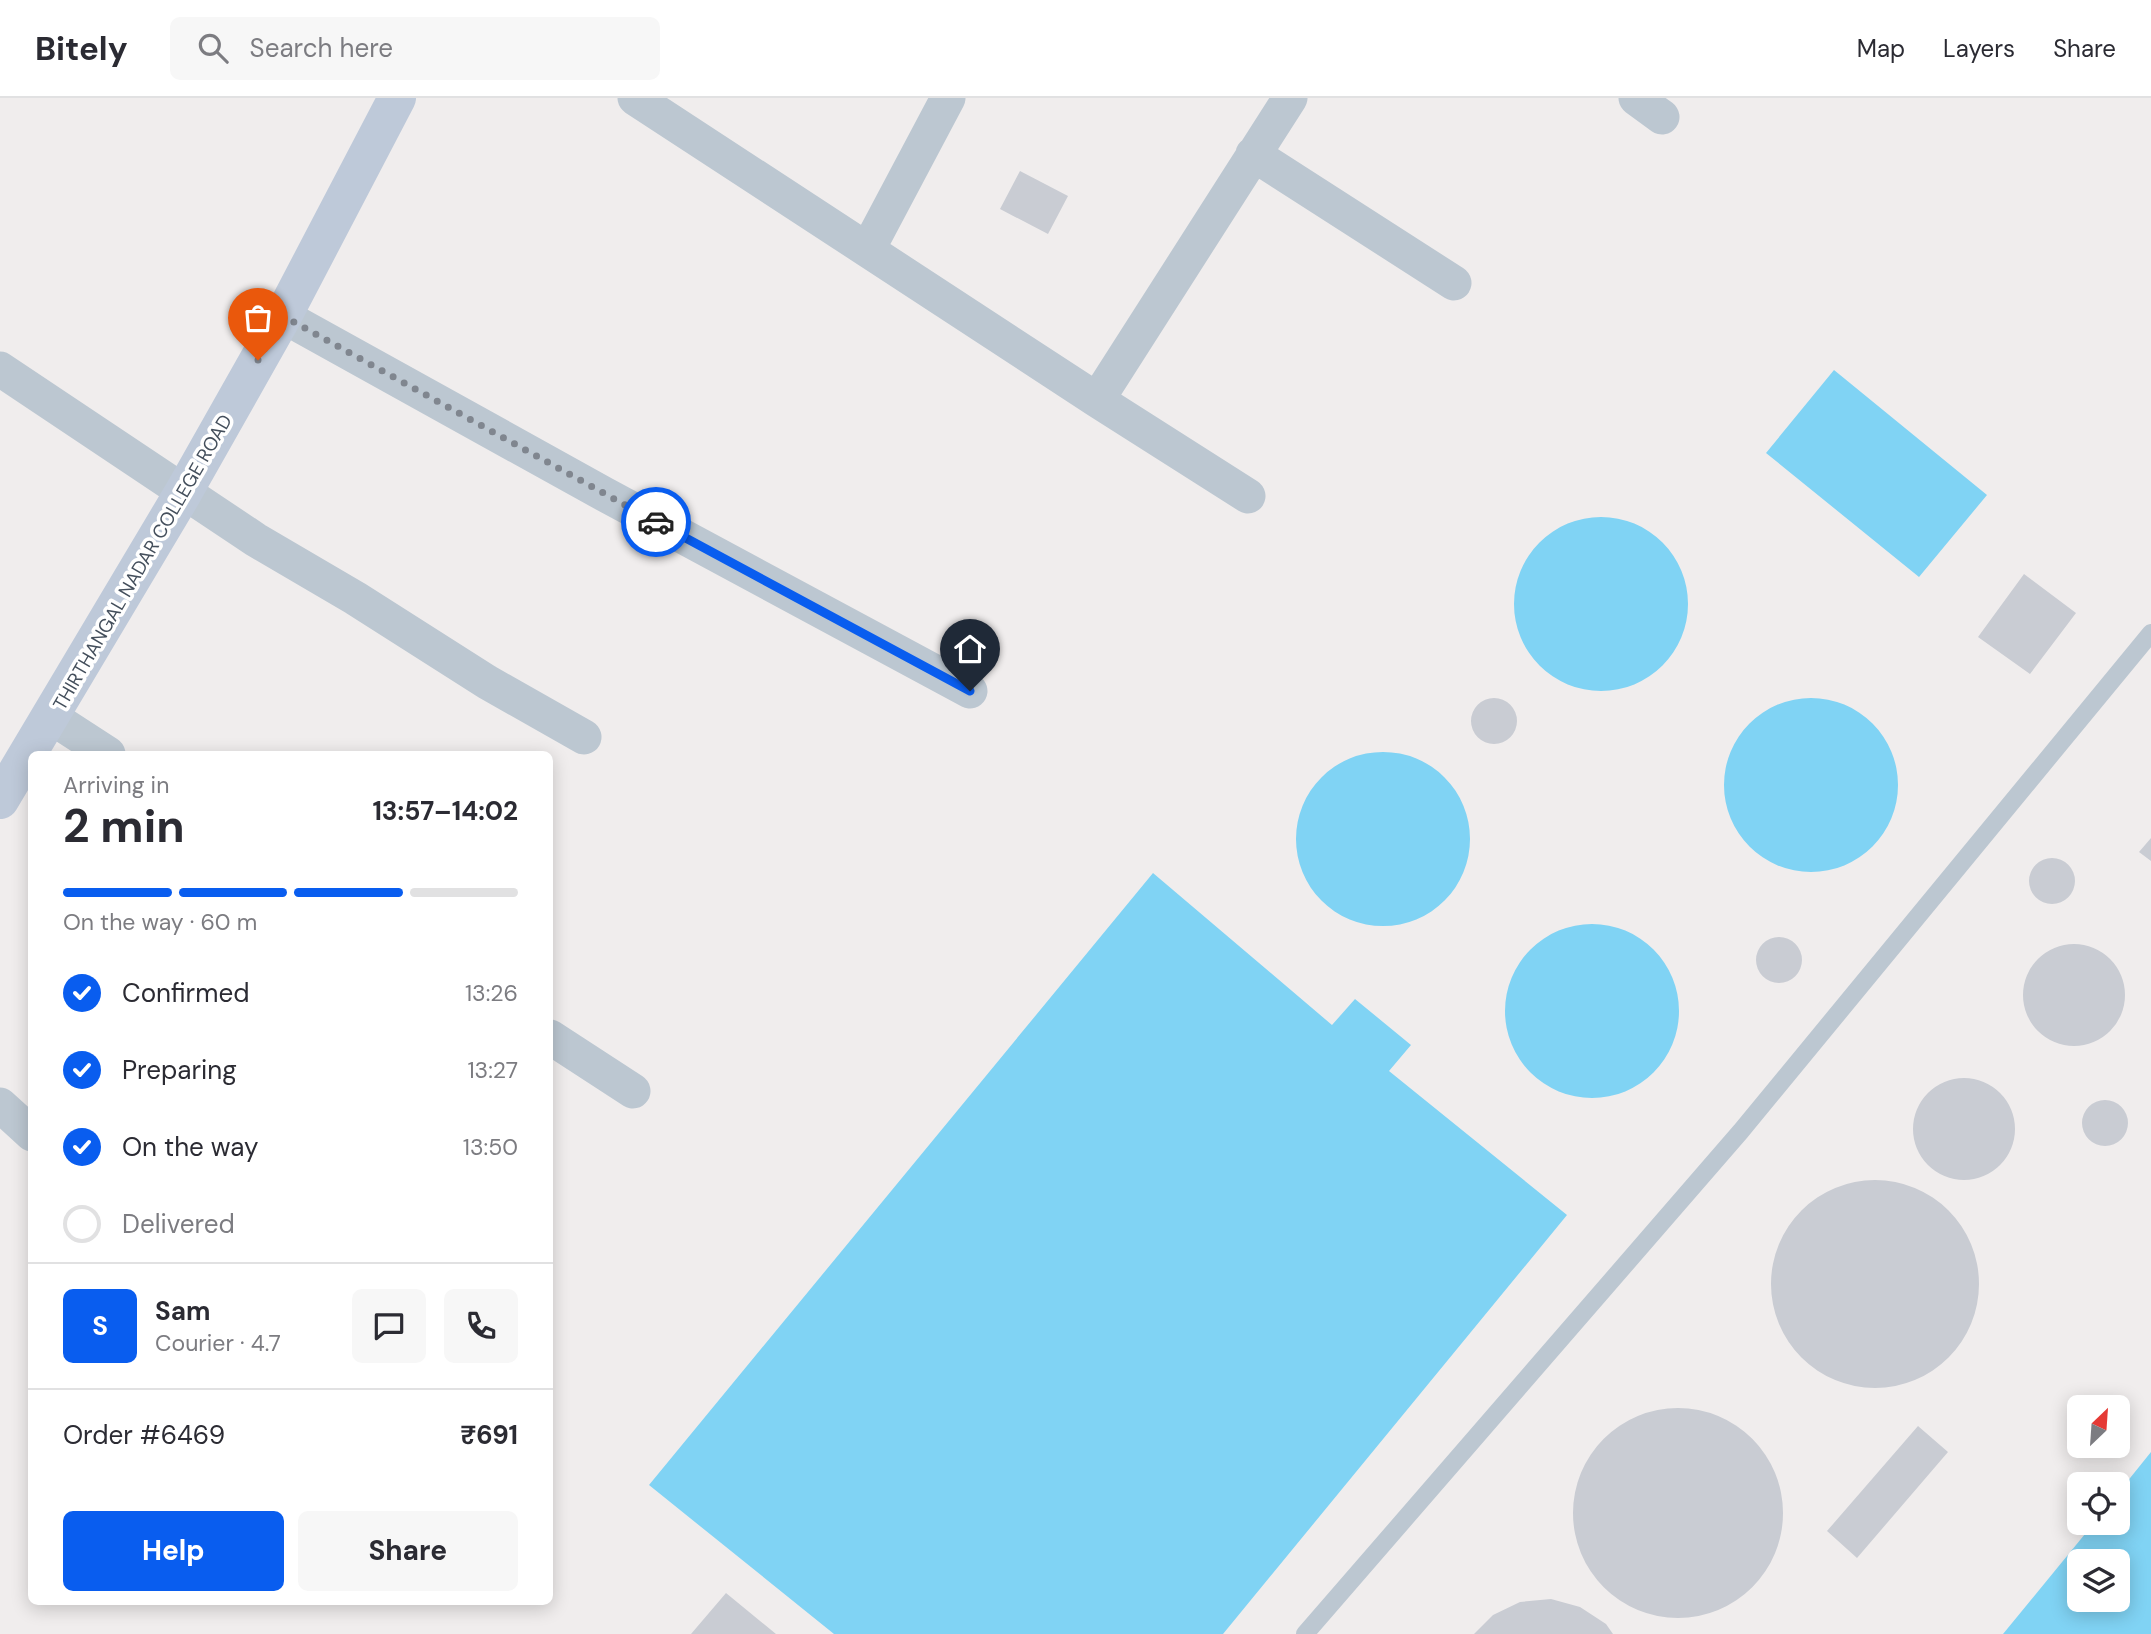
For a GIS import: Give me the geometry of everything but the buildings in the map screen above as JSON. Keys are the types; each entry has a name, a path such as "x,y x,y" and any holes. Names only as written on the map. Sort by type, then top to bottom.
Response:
{"street":[{"name":"THIRTHANGAL NADAR COLLEGE ROAD","path":"30,751 183,493 283,316 397,98"},
{"path":"635,98 1248,496"},
{"path":"868,249 948,98"},
{"path":"1097,400 1290,98"},
{"path":"1253,153 1454,283"},
{"path":"283,316 604,494 970,691"},
{"path":"0,369 183,493 487,681 584,737"},
{"path":"51,718 103,751"},
{"name":"THIRTHANGAL NADAR COLLEGE ROAD","path":"0,800 28,755"},
{"path":"553,1039 633,1091"},
{"path":"0,1105 28,1130"}],"lane":[{"path":"1305,1634 1741,1131 2151,633"}],"water":[{"path":"1834,370 1987,495 1919,577 1766,453"},
{"path":"1601,517 1634,523 1663,542 1682,571 1688,604 1682,637 1663,666 1634,685 1601,691 1568,685 1539,666 1520,637 1514,604 1520,571 1539,542 1568,523"},
{"path":"1811,698 1844,704 1873,723 1892,752 1898,785 1892,818 1873,847 1844,866 1811,872 1778,866 1749,847 1730,818 1724,785 1730,752 1749,723 1778,704"},
{"path":"1383,752 1416,758 1445,777 1464,806 1470,839 1464,872 1445,901 1416,920 1383,926 1350,920 1321,901 1302,872 1296,839 1302,806 1321,777 1350,758"},
{"path":"1153,873 1332,1025 1355,999 1411,1045 1389,1071 1567,1215 1223,1634 834,1634 649,1485"},
{"path":"1592,924 1625,930 1654,949 1673,978 1679,1011 1673,1044 1654,1073 1625,1092 1592,1098 1559,1092 1530,1073 1511,1044 1505,1011 1511,978 1530,949 1559,930"},
{"path":"2151,1452 2151,1634 2003,1634 2067,1556 2067,1612 2130,1612 2130,1549 2073,1549 2084,1535 2130,1535 2130,1478"}],"way so far":[{"path":"258,360 283,316 656,522"}],"route":[{"path":"656,522 970,691"}]}
